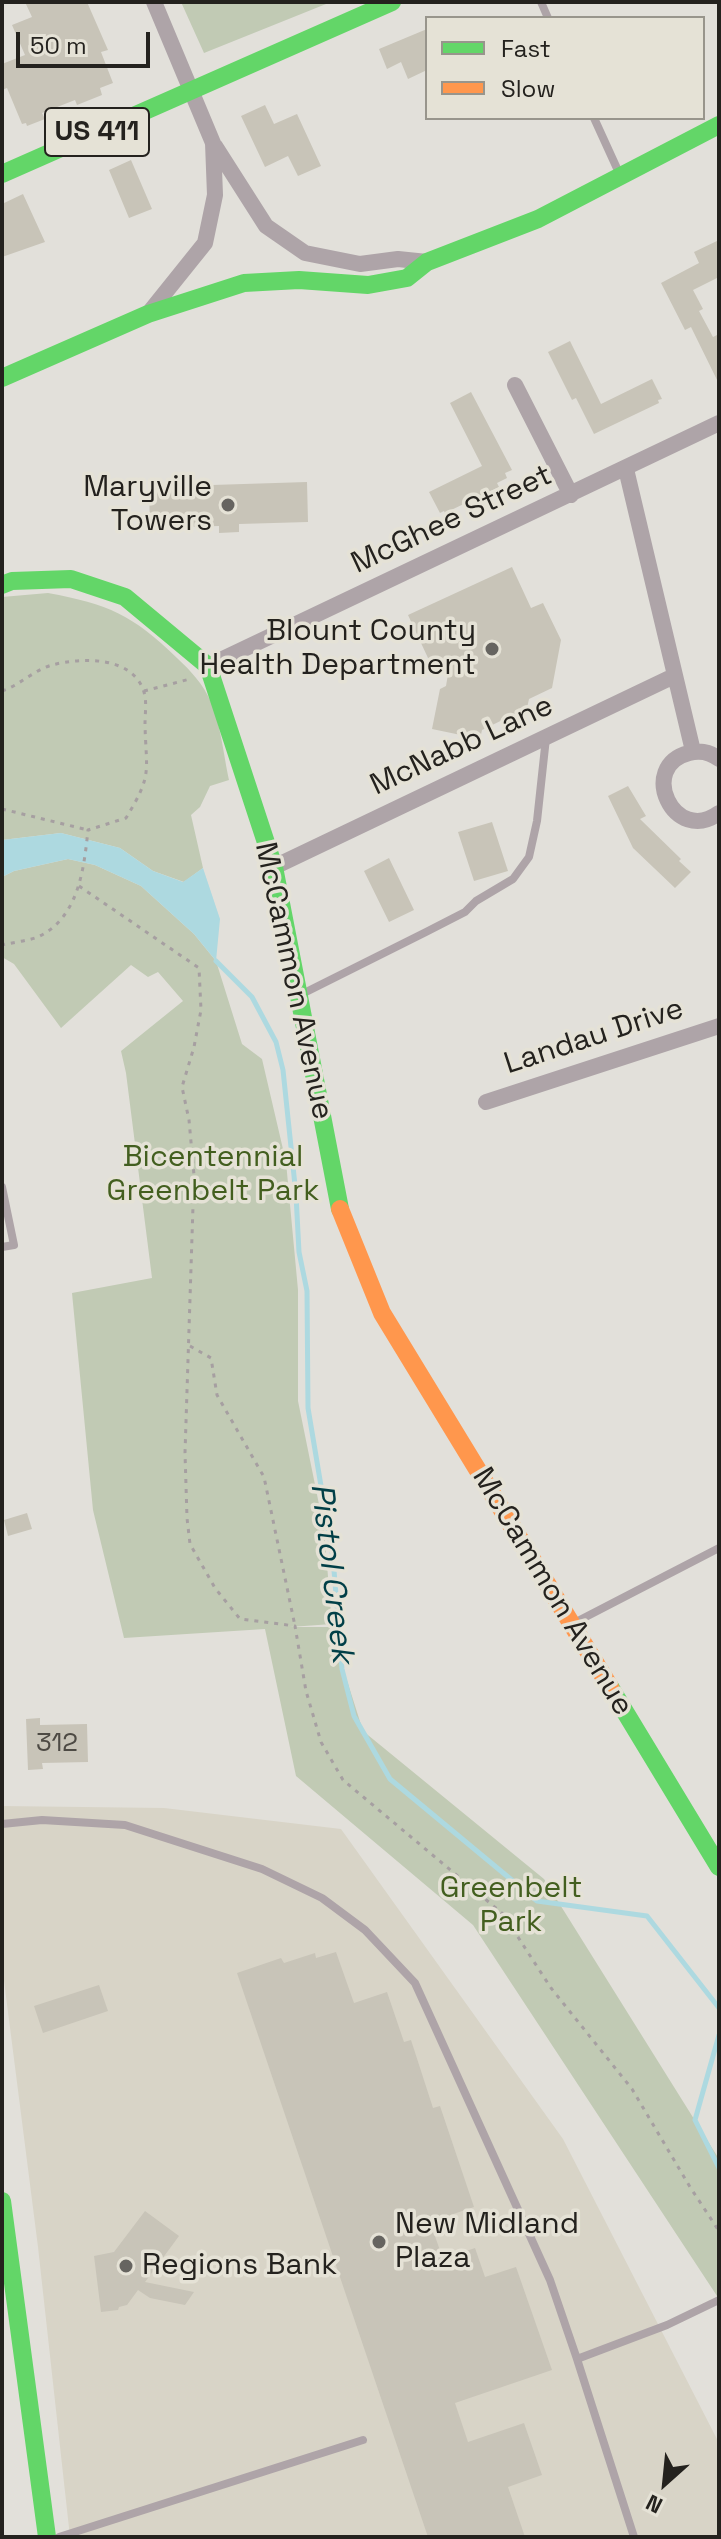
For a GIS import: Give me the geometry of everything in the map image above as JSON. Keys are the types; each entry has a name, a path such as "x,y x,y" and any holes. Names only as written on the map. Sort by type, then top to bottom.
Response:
{"street":[{"path":"154,2 213,143 266,226 305,253 360,264 398,259 427,262"},
{"name":"US 411","path":"2,174 392,2"},
{"path":"2,378 148,314 244,283 299,280 368,285 407,278 427,262 538,219 719,125"},
{"path":"148,314 205,243 215,195 213,143"},
{"path":"515,385 571,495"},
{"name":"McGhee Street","path":"208,666 719,423"},
{"path":"626,469 693,751"},
{"path":"2,585 12,581 71,579 125,597 208,666"},
{"name":"McCammon Avenue","path":"208,666 274,867 339,1207 382,1313 719,1867"},
{"name":"McNabb Lane","path":"274,867 674,676"},
{"path":"719,759 704,751 681,755 665,773 663,785 671,808 680,816 703,821 719,813"},
{"name":"Landau Drive","path":"486,1102 719,1026"},
{"path":"2,2201 47,2537"}],"lane":[{"path":"595,120 620,176"},
{"path":"299,996 465,912 476,901 513,879 529,857 545,770 546,738"},
{"path":"2,1187 14,1245 2,1247"},
{"path":"571,1624 719,1548"},
{"path":"2,1824 42,1820 125,1825 262,1869 322,1898 365,1930 415,1983 550,2280 634,2537"},
{"path":"577,2359 667,2325 719,2300"},
{"path":"59,2537 363,2440"}],"path":[{"path":"2,691 50,665 93,661 123,668 133,674 144,691 148,765 147,780 126,818 88,830 2,809"},
{"path":"144,691 192,678 208,666"},
{"path":"2,945 38,937 53,927 69,909 79,886 88,830"},
{"path":"79,886 199,968 201,1010 182,1087 189,1120 194,1175 185,1453 190,1544 215,1588 240,1619 295,1626"},
{"path":"190,1346 211,1358 217,1395 264,1477 306,1691 321,1742 343,1780 503,1914 551,1988 632,2089 719,2231"}],"shaded area":[{"path":"2,1806 164,1808 341,1829 563,2139 719,2443 719,2537 70,2537 38,2247 2,1965"}],"green space":[{"path":"181,2 331,2 204,53"},
{"path":"48,593 104,607 133,621 187,668 211,702 229,780 210,786 200,807 191,815 203,868 184,882 153,871 120,848 61,833 2,840 2,597"},
{"path":"68,859 95,865 141,886 194,934 216,961 242,1044 262,1059 286,1162 298,1290 298,1401 324,1529 332,1624 290,1627 330,1627 363,1731 544,1879 719,2159 719,2299 473,1925 296,1776 265,1629 124,1638 93,1510 72,1293 152,1278 121,1051 183,1001 158,972 148,977 131,965 61,1028 14,964 2,957 2,877 14,871"}],"water":[{"path":"61,833 120,848 153,871 183,882 203,868 220,919 216,961 194,934 141,886 95,865 68,859 14,871 2,877 2,840"}],"building":[{"path":"25,2 87,2 108,50 101,52 113,83 100,88 102,95 77,105 75,100 42,113 45,119 27,126 26,123 22,124 7,88 2,90 2,64 25,55 12,25 32,17"},
{"path":"425,30 425,71 408,79 401,62 387,69 379,49"},
{"path":"265,105 274,124 297,114 321,166 298,176 288,156 265,167 241,116"},
{"path":"131,160 152,209 129,218 109,170"},
{"path":"23,194 45,242 2,257 2,204"},
{"path":"719,240 719,277 693,290 703,309 699,311 713,337 719,334 719,384 691,327 685,330 661,283 699,263 694,252"},
{"path":"570,341 601,404 652,379 662,399 594,434 576,398 572,400 548,352"},
{"path":"471,392 512,470 505,473 507,478 497,483 499,487 440,513 429,492 482,466 450,403"},
{"name":"Maryville Towers","path":"307,482 308,522 239,524 239,532 219,533 219,526 150,528 149,487"},
{"name":"Blount County Health Department","path":"512,567 531,608 543,603 561,640 552,688 529,699 527,708 482,730 480,739 432,729 440,689 446,686 450,662 428,658 408,615"},
{"path":"628,786 646,816 640,819 691,872 675,888 633,848 608,796"},
{"path":"492,822 508,871 474,881 458,832"},
{"path":"389,858 414,910 389,922 364,871"},
{"path":"27,1513 32,1529 8,1536 4,1520"},
{"path":"40,1718 40,1725 87,1724 88,1762 42,1763 43,1769 28,1770 26,1719"},
{"name":"New Midland Plaza","path":"336,1952 354,2003 387,1992 404,2042 411,2040 433,2108 440,2106 474,2207 430,2222 443,2259 475,2248 485,2277 516,2267 552,2370 455,2403 468,2442 524,2423 542,2475 508,2487 525,2537 428,2537 237,1973 281,1958 284,1963 315,1953 316,1958"},
{"path":"99,1985 108,2011 43,2033 34,2006"},
{"name":"Regions Bank","path":"145,2211 179,2236 145,2282 194,2292 185,2305 150,2298 138,2290 127,2305 118,2310 101,2312 94,2256 114,2252"}],"waterway":[{"name":"Pistol Creek","path":"216,961 252,997 276,1042 283,1070 299,1252 307,1291 308,1408 333,1558 342,1669 354,1716 390,1779 537,1901 647,1916 719,2008"},
{"name":"Pistol Creek","path":"719,2035 695,2120 719,2168"}],"traffic: fast":[{"path":"2,174 392,2"},
{"path":"2,378 148,314 244,283 299,280 368,285 407,278 427,262 538,219 719,125"},
{"path":"2,585 12,581 71,579 125,597 208,666 274,867 340,1209"},
{"path":"610,1687 719,1867"},
{"path":"2,2201 47,2537"}],"traffic: slow":[{"path":"340,1209 382,1313 610,1687"}],"place":[{"name":"Maryville Towers","path":"228,505"},
{"name":"Blount County Health Department","path":"492,649"},
{"name":"New Midland Plaza","path":"379,2242"},
{"name":"Regions Bank","path":"126,2266"}],"park label":[{"name":"Bicentennial Greenbelt Park","path":"213,1175"},
{"name":"Greenbelt Park","path":"511,1906"}]}
